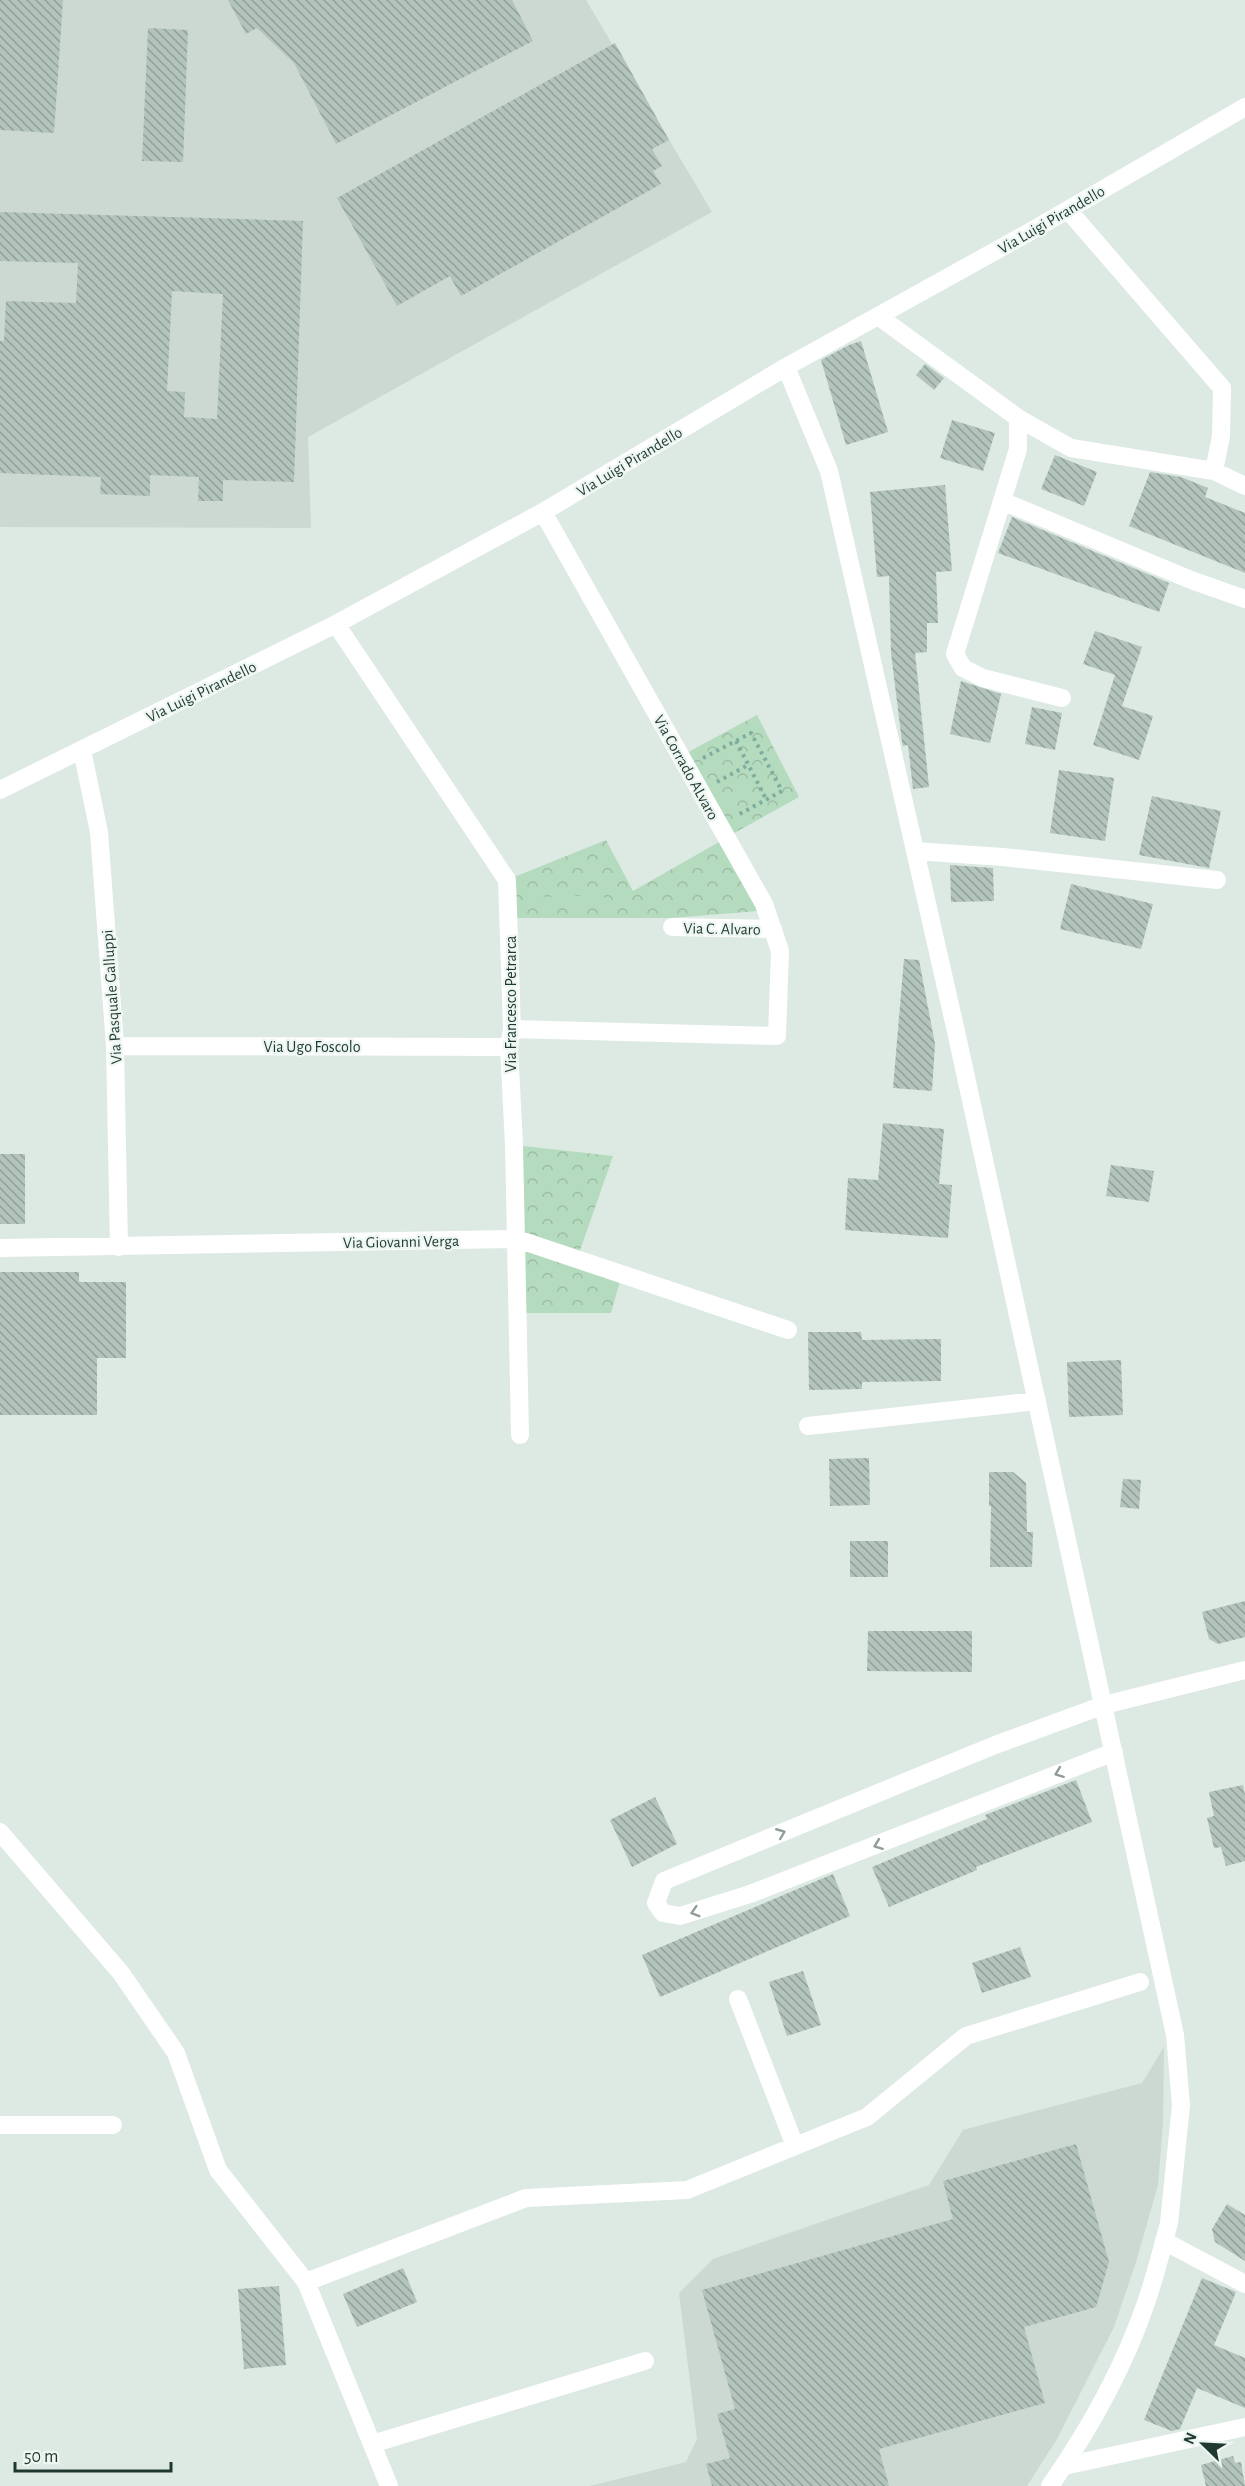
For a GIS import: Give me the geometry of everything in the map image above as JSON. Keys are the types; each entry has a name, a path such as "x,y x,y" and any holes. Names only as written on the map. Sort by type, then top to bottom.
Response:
{"street":[{"name":"Via Luigi Pirandello","path":"0,790 336,624 543,512 786,367 1068,210 1245,106"},
{"path":"1068,210 1222,388 1221,436 1214,471"},
{"path":"878,316 1018,418 1071,448 1214,471 1245,486"},
{"path":"786,367 829,471 1037,1401 1175,2035 1181,2105 1169,2223 1146,2303 1122,2360 1080,2443 1050,2486"},
{"path":"1018,418 1018,449 955,654 963,668 983,678 1062,698"},
{"path":"1002,501 1191,580 1245,599"},
{"name":"Via Corrado ALvaro","path":"543,512 764,904 780,951 777,1036"},
{"name":"Via Francesco Petrarca","path":"336,624 507,880 520,1436"},
{"name":"Via Pasquale Galluppi","path":"82,750 99,832 115,1046 119,1247"},
{"path":"915,851 1003,857 1217,880"},
{"name":"Via C. Alvaro","path":"672,927 773,929"},
{"name":"Via Ugo Foscolo","path":"115,1046 510,1038 777,1036"},
{"name":"Via Giovanni Verga","path":"0,1248 516,1239 788,1330"},
{"path":"808,1426 1037,1401"},
{"path":"1114,1752 750,1894 680,1916 663,1913 656,1903 664,1881 995,1745 1104,1705 1245,1670"},
{"path":"0,1832 121,1973 176,2053 219,2170 306,2282 389,2486"},
{"path":"306,2282 526,2198 687,2190 867,2117 966,2036 1140,1982"},
{"path":"738,1999 795,2146"},
{"path":"0,2125 113,2126"},
{"path":"1164,2241 1245,2284"},
{"path":"372,2444 645,2361"},
{"path":"1064,2466 1245,2427"}],"path":[{"path":"687,767 751,733 782,791 719,825"},
{"path":"736,741 766,800"},
{"path":"701,791 748,765"}],"shaded area":[{"path":"0,0 586,0 712,212 308,437 311,528 0,527"},
{"path":"1164,2047 1163,2124 1158,2185 1136,2262 1114,2327 1057,2439 1027,2486 590,2486 686,2462 697,2439 679,2293 713,2259 929,2185 963,2130 1142,2083"}],"green space":[{"path":"757,715 799,797 727,837 758,911 672,918 509,918 507,880 606,840 633,891 726,838 681,756"},
{"path":"604,895 604,905 540,906 539,897"},
{"path":"514,1145 613,1156 577,1259 622,1274 611,1313 518,1313"}],"building":[{"path":"0,0 63,0 54,133 0,130"},
{"path":"228,0 512,0 533,41 336,144 294,63 257,28 246,34"},
{"path":"148,28 188,30 183,162 142,161"},
{"path":"615,43 669,140 652,149 662,166 653,171 661,184 461,296 450,276 397,306 337,198"},
{"path":"0,212 303,221 294,482 223,480 223,501 198,501 199,477 150,475 150,496 100,494 101,477 0,473 0,341 4,341 6,301 76,303 78,263 0,261","holes":["172,291 223,294 217,419 184,417 185,392 167,391"]},
{"path":"861,341 888,432 846,445 821,360"},
{"path":"925,364 944,378 934,390 916,375"},
{"path":"952,420 995,433 983,471 940,458"},
{"path":"1055,455 1097,472 1084,506 1041,489"},
{"path":"1150,472 1181,477 1208,488 1205,497 1245,513 1245,573 1129,526"},
{"path":"945,485 952,571 936,572 938,623 927,623 927,652 915,653 929,787 913,789 908,745 903,746 902,742 891,653 889,576 877,577 870,492"},
{"path":"1012,517 1169,583 1159,612 998,553"},
{"path":"1095,631 1142,647 1122,706 1153,716 1139,760 1093,745 1115,675 1083,664"},
{"path":"961,681 1001,694 990,743 950,734"},
{"path":"1032,707 1062,713 1055,750 1025,744"},
{"path":"1059,770 1114,778 1105,841 1050,833"},
{"path":"1152,796 1221,811 1209,868 1139,855"},
{"path":"950,865 993,868 994,901 951,902"},
{"path":"1071,884 1153,904 1141,949 1060,929"},
{"path":"904,959 919,960 935,1044 932,1091 893,1088"},
{"path":"883,1123 944,1129 939,1184 952,1185 948,1238 845,1230 848,1178 878,1180"},
{"path":"0,1154 25,1154 25,1224 0,1224"},
{"path":"1111,1165 1154,1171 1149,1202 1106,1196"},
{"path":"0,1272 79,1272 79,1282 126,1282 126,1358 97,1358 97,1415 0,1415"},
{"path":"808,1332 861,1332 862,1340 941,1339 941,1381 862,1382 862,1389 809,1390"},
{"path":"1121,1360 1123,1415 1069,1417 1067,1362"},
{"path":"869,1458 870,1505 830,1506 829,1459"},
{"path":"989,1472 1013,1472 1026,1483 1027,1532 1033,1532 1032,1567 990,1567"},
{"path":"1123,1479 1141,1480 1139,1509 1120,1507"},
{"path":"850,1541 888,1541 888,1577 850,1577"},
{"path":"1245,1601 1245,1637 1218,1644 1209,1639 1202,1612"},
{"path":"868,1631 972,1631 972,1672 867,1671"},
{"path":"1076,1780 1092,1822 976,1867 977,1870 889,1907 872,1867 987,1819 985,1815"},
{"path":"1243,1785 1245,1861 1226,1866 1221,1847 1214,1848 1207,1818 1214,1816 1209,1792"},
{"path":"655,1797 677,1844 632,1867 610,1820"},
{"path":"833,1874 850,1916 660,1997 642,1955"},
{"path":"1020,1947 1031,1977 982,1993 972,1963"},
{"path":"803,1971 821,2025 787,2036 769,1982"},
{"path":"1076,2144 1109,2262 1096,2307 1024,2327 1045,2403 879,2449 889,2486 712,2486 706,2464 730,2458 717,2414 735,2409 702,2290 953,2219 943,2181"},
{"path":"1227,2204 1245,2215 1245,2261 1215,2242 1212,2229"},
{"path":"403,2268 417,2302 357,2327 343,2294"},
{"path":"1202,2278 1236,2292 1214,2345 1245,2358 1245,2408 1197,2388 1180,2429 1172,2431 1144,2420"},
{"path":"279,2286 286,2365 244,2369 238,2289"},
{"path":"1233,2456 1235,2463 1241,2462 1245,2486 1206,2486 1201,2465"}]}
